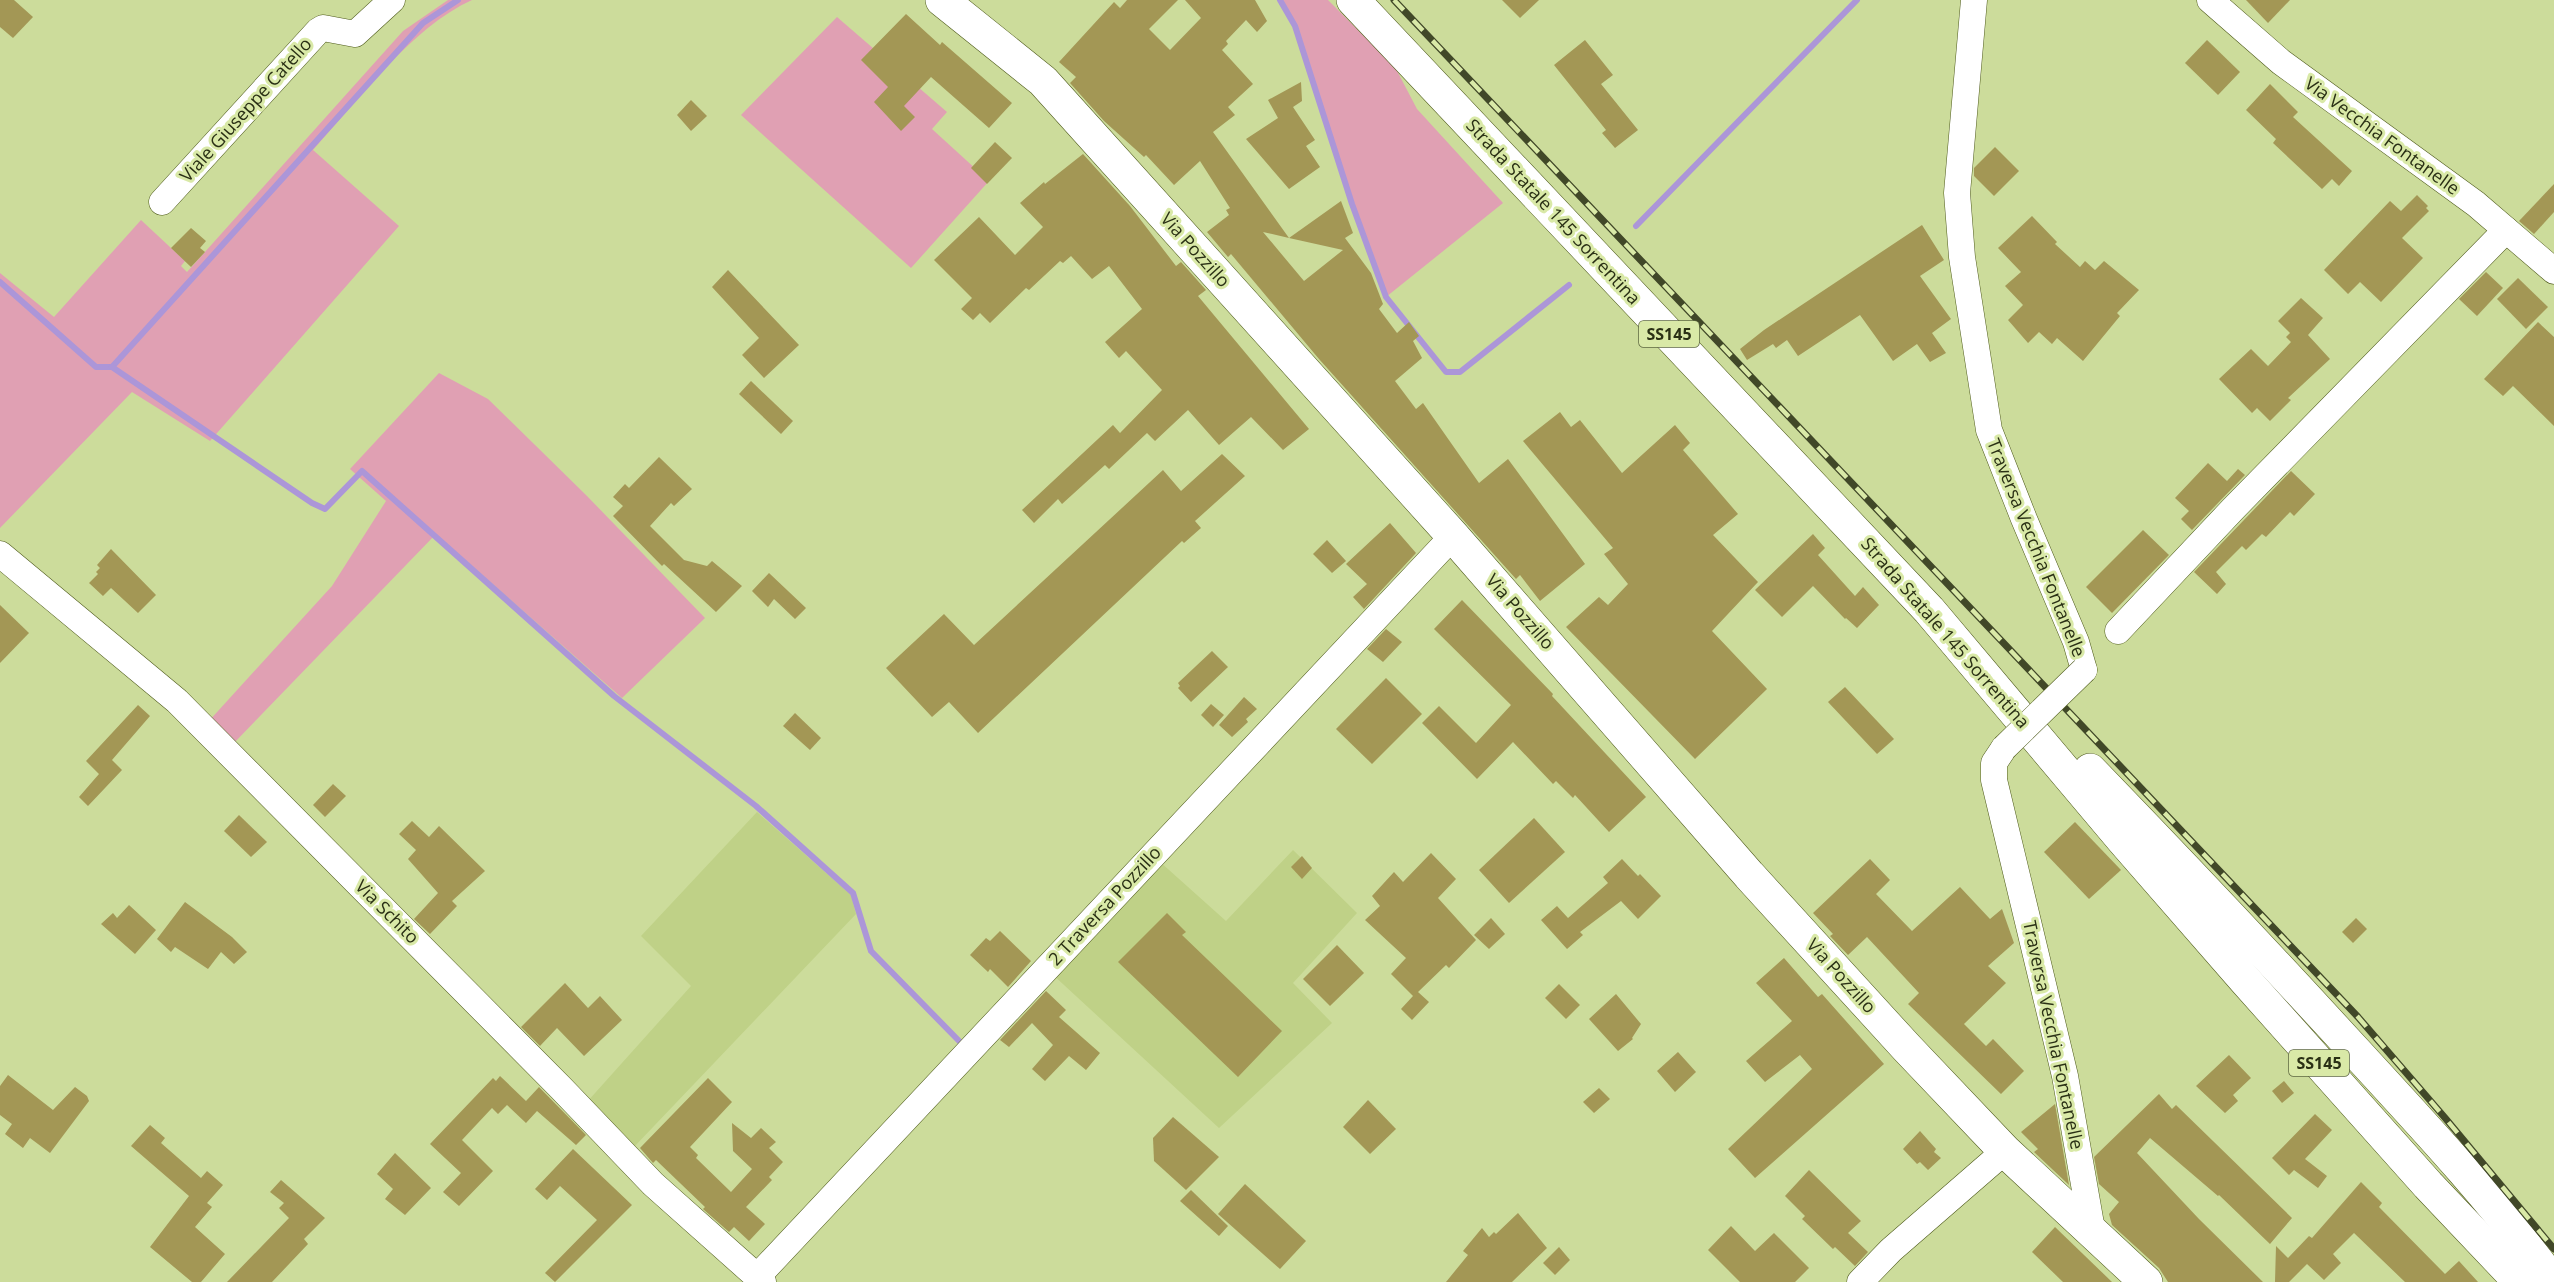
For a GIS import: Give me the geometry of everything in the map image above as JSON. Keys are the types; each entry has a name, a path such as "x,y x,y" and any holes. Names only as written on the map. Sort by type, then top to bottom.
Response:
{"main road":[{"name":"Via Pozzillo","path":"942,0 1043,81 1453,536 1749,875 1907,1048 2005,1151 2146,1282"},
{"name":"Strada Statale 145 Sorrentina","path":"1353,0 1929,610 2123,840 2376,1127 2520,1282"},
{"path":"1982,672 2070,750 2255,943 2479,1188 2553,1282"}],"street":[{"name":"Viale Giuseppe Catello","path":"162,202 318,31 325,28 355,34 392,0"},
{"name":"Traversa Vecchia Fontanelle","path":"1974,0 1957,194 1962,257 1989,430 2076,642 2084,670 2004,748 1994,763 1994,780 2066,1076 2092,1230"},
{"name":"Via Vecchia Fontanelle","path":"2210,0 2281,63 2421,162 2476,204 2554,271"},
{"path":"2118,631 2232,510 2506,230"},
{"name":"2 Traversa Pozzillo","path":"760,1279 1453,536"},
{"name":"Via Schito","path":"0,554 177,701 553,1080 652,1184 760,1279"},
{"path":"1860,1282 1891,1250 2005,1151"}],"shaded area":[{"path":"448,0 472,0 450,12 407,46 313,150 399,226 210,441 132,392 0,528 0,273 54,317 141,220 185,261 181,266 187,272 403,31"},
{"path":"1280,0 1328,0 1395,67 1417,109 1503,203 1386,297 1352,204 1295,26"},
{"path":"837,17 947,112 932,129 989,181 911,268 741,115"},
{"path":"439,373 488,399 587,496 705,618 622,698 436,534 232,745 208,722 332,586 386,501 350,469"},
{"path":"757,812 851,895 856,914 634,1147 587,1102 691,986 641,936"},
{"path":"1293,850 1357,913 1293,983 1332,1023 1219,1128 1051,973 1159,861 1226,921"}],"building":[{"path":"0,0 14,0 33,17 13,38 0,27"},
{"path":"1127,0 1178,0 1149,29 1170,50 1201,18 1185,0 1255,0 1267,21 1257,32 1246,20 1226,41 1228,44 1222,50 1253,84 1228,107 1235,115 1213,132 1289,238 1341,201 1353,233 1345,238 1371,273 1383,304 1379,309 1397,333 1409,322 1419,336 1413,341 1422,358 1395,381 1416,409 1423,403 1479,483 1508,459 1585,564 1540,601 1520,575 1516,579 1319,359 1231,254 1228,257 1207,232 1229,215 1226,210 1230,208 1200,161 1174,185 1146,155 1144,157 1104,121 1070,83 1076,77 1059,62 1114,2 1120,8","holes":["1263,232 1289,238 1343,250 1304,281"]},
{"path":"1502,0 1539,0 1520,18"},
{"path":"2246,0 2290,0 2268,23"},
{"path":"906,14 940,45 942,42 1012,103 989,128 931,77 904,106 915,117 901,131 874,102 888,87 861,60"},
{"path":"1585,40 1613,75 1601,84 1638,130 1615,148 1602,133 1606,130 1554,65"},
{"path":"2207,40 2240,72 2218,95 2185,63"},
{"path":"1301,82 1302,101 1293,107 1315,140 1306,146 1320,167 1289,189 1246,139 1278,118 1268,100"},
{"path":"2270,84 2298,112 2293,117 2352,171 2339,186 2332,179 2322,189 2273,143 2276,139 2246,110"},
{"path":"691,100 707,116 691,131 677,115"},
{"path":"995,142 1012,158 987,184 971,168"},
{"path":"1995,147 2019,171 1994,196 1974,176 1974,168"},
{"path":"1083,154 1130,206 1176,266 1181,262 1206,290 1198,296 1309,429 1283,450 1251,417 1219,445 1188,410 1155,441 1147,433 1109,469 1105,465 1062,504 1058,499 1034,523 1022,510 1113,425 1120,433 1162,390 1126,351 1119,358 1105,342 1142,309 1109,266 1092,279 1071,256 1063,263 1060,261 1029,290 1026,288 990,323 980,313 973,320 961,309 972,298 934,260 979,217 1015,255 1043,227 1020,203 1044,182 1045,184"},
{"path":"2554,184 2554,212 2534,234 2519,221"},
{"path":"2417,195 2428,206 2426,208 2429,211 2402,238 2423,258 2381,302 2360,282 2348,294 2324,270 2390,201 2401,211"},
{"path":"2032,216 2057,242 2055,244 2080,267 2085,261 2095,270 2104,261 2139,290 2117,313 2120,316 2083,361 2057,338 2052,344 2039,332 2028,343 2008,320 2023,305 2005,286 2021,272 1998,248"},
{"path":"1922,225 1944,260 1920,276 1951,319 1932,333 1946,353 1930,362 1917,344 1893,361 1860,315 1798,356 1787,340 1776,348 1773,344 1747,360 1740,349 1764,330"},
{"path":"191,228 206,241 200,248 205,252 191,267 171,248"},
{"path":"728,270 799,345 764,378 742,355 759,338 712,287"},
{"path":"2486,272 2503,288 2477,316 2459,299"},
{"path":"2518,278 2548,307 2526,329 2497,299"},
{"path":"2301,298 2323,318 2308,335 2330,359 2288,398 2291,400 2270,421 2257,408 2252,413 2219,379 2251,349 2268,366 2291,342 2286,337 2290,333 2278,321"},
{"path":"2538,322 2554,337 2554,426 2513,386 2503,396 2484,379"},
{"path":"751,381 793,421 781,434 739,394"},
{"path":"1560,412 1571,427 1580,420 1622,473 1675,425 1690,443 1683,450 1738,514 1713,535 1758,582 1712,631 1767,689 1695,759 1566,627 1599,597 1608,605 1628,584 1604,554 1613,548 1523,441"},
{"path":"1222,454 1245,476 1195,521 1201,528 1184,543 1182,541 978,733 949,702 932,717 886,668 944,614 974,645 1163,470 1181,491"},
{"path":"659,457 692,489 674,506 671,503 650,526 684,560 707,566 712,561 742,586 716,612 664,564 662,566 613,516 623,506 613,497 625,484 629,488"},
{"path":"2208,463 2227,481 2238,469 2245,475 2192,530 2181,519 2189,511 2175,498"},
{"path":"2291,471 2315,494 2294,516 2290,512 2266,537 2262,534 2246,550 2242,546 2216,572 2226,584 2217,594 2194,572"},
{"path":"1390,523 1416,553 1364,609 1353,597 1367,584 1346,564"},
{"path":"2143,530 2169,555 2112,613 2086,587"},
{"path":"1813,534 1825,548 1818,555 1855,596 1863,587 1879,605 1857,628 1813,586 1782,617 1755,590"},
{"path":"1327,540 1346,561 1332,573 1313,554"},
{"path":"111,549 156,595 138,613 111,588 103,596 89,583 98,574 96,572 100,568 97,565"},
{"path":"769,573 806,608 795,619 774,599 768,607 752,591"},
{"path":"1462,600 1553,694 1552,696 1646,797 1609,832 1575,795 1573,798 1556,781 1553,784 1513,742 1477,779 1422,723 1439,706 1476,743 1511,705 1434,629"},
{"path":"0,605 29,633 0,663"},
{"path":"1386,629 1402,642 1383,662 1367,649"},
{"path":"1212,651 1228,667 1191,702 1178,688 1180,686 1178,683"},
{"path":"1386,678 1422,714 1372,764 1336,729"},
{"path":"1845,687 1894,739 1877,754 1828,702"},
{"path":"1244,697 1257,709 1246,719 1248,722 1232,737 1219,725"},
{"path":"1211,704 1224,715 1213,727 1201,715"},
{"path":"138,705 150,716 112,760 122,770 88,806 79,797 99,774 86,761"},
{"path":"795,713 821,738 810,750 783,726"},
{"path":"333,784 346,796 325,817 313,805"},
{"path":"239,815 267,842 251,857 224,831"},
{"path":"1534,818 1565,852 1509,903 1479,870"},
{"path":"412,821 429,837 439,826 485,871 452,901 457,906 430,934 414,919 438,893 408,859 416,850 399,834"},
{"path":"2075,822 2121,870 2089,899 2044,852"},
{"path":"1431,853 1456,879 1438,898 1476,940 1449,968 1446,965 1418,992 1429,1002 1412,1020 1401,1009 1413,996 1391,974 1406,958 1365,920 1380,906 1372,896 1394,872 1403,882"},
{"path":"1302,856 1312,868 1302,879 1291,867"},
{"path":"1622,859 1661,896 1638,919 1621,901 1580,932 1583,935 1567,949 1541,920 1557,906 1568,918 1608,883 1603,877"},
{"path":"1870,859 1890,880 1876,894 1912,931 1960,887 1990,919 2002,909 2014,943 1988,966 2006,983 1964,1024 1986,1046 1993,1039 2024,1071 2001,1094 1908,1004 1919,993 1867,937 1848,955 1830,936 1833,934 1813,913"},
{"path":"185,902 232,937 247,952 234,964 221,952 208,969 175,947 171,952 157,939"},
{"path":"129,905 156,930 135,954 101,924 113,913 117,918"},
{"path":"1167,913 1186,932 1182,935 1282,1031 1238,1077 1118,962"},
{"path":"1491,918 1505,934 1489,949 1474,935"},
{"path":"2356,918 2367,929 2353,943 2342,932"},
{"path":"1000,931 1031,961 1008,987 990,969 988,972 970,955 986,938 990,941"},
{"path":"1337,945 1364,973 1330,1006 1303,979"},
{"path":"1784,958 1818,997 1822,994 1884,1064 1755,1178 1728,1149 1812,1069 1800,1055 1765,1082 1746,1061 1792,1021 1756,983"},
{"path":"565,983 588,1008 600,996 622,1020 584,1056 557,1028 540,1046 521,1027"},
{"path":"1559,984 1580,1005 1566,1019 1545,998"},
{"path":"1046,991 1066,1010 1059,1017 1100,1053 1086,1070 1069,1056 1045,1081 1032,1069 1053,1045 1032,1023 1009,1047 1000,1040"},
{"path":"1616,994 1641,1024 1633,1039 1618,1051 1589,1019"},
{"path":"1678,1052 1696,1072 1675,1092 1657,1071"},
{"path":"2229,1055 2251,1078 2233,1095 2238,1101 2225,1113 2196,1086"},
{"path":"8,1075 53,1110 75,1087 87,1096 89,1101 50,1153 30,1138 23,1148 5,1134 12,1124 0,1115 0,1086"},
{"path":"500,1076 526,1101 539,1087 586,1135 576,1145 537,1111 526,1123 507,1105 498,1114 492,1108 462,1140 493,1171 459,1206 443,1192 461,1173 430,1144 493,1078 496,1081"},
{"path":"708,1078 732,1102 690,1147 698,1155 696,1158 731,1192 752,1169 733,1151 732,1123 751,1138 761,1128 776,1142 769,1148 783,1162 769,1177 772,1180 746,1207 765,1224 749,1241 734,1227 729,1232 703,1209 705,1207 656,1160 653,1163 640,1148"},
{"path":"2284,1081 2294,1093 2282,1103 2272,1091"},
{"path":"1599,1088 1610,1099 1594,1113 1583,1102"},
{"path":"2159,1094 2172,1109 2176,1105 2292,1218 2270,1244 2219,1195 2150,1138 2137,1153 2263,1282 2168,1282 2159,1268 2112,1225 2109,1214 2119,1202 2099,1184 2094,1157"},
{"path":"1368,1100 1396,1129 1370,1154 1343,1127"},
{"path":"2055,1104 2069,1185 2034,1152 2038,1149 2021,1132"},
{"path":"2315,1114 2332,1130 2305,1159 2327,1176 2318,1188 2294,1170 2289,1175 2272,1158"},
{"path":"1173,1117 1219,1157 1186,1190 1154,1161 1153,1138"},
{"path":"150,1125 165,1138 161,1143 201,1178 207,1171 223,1185 207,1203 212,1207 195,1227 225,1254 201,1282 192,1282 150,1247 189,1196 131,1146"},
{"path":"1920,1131 1936,1149 1934,1152 1941,1158 1928,1170 1920,1162 1917,1164 1903,1149"},
{"path":"573,1149 632,1205 555,1282 545,1273 597,1220 560,1186 547,1200 535,1189"},
{"path":"395,1153 431,1188 405,1215 385,1199 393,1189 377,1174"},
{"path":"1809,1170 1861,1221 1848,1233 1868,1252 1855,1266 1835,1247 1833,1249 1802,1219 1805,1216 1785,1196"},
{"path":"281,1180 325,1218 304,1239 308,1244 272,1282 227,1282 289,1218 279,1208 284,1203 270,1192"},
{"path":"2361,1182 2382,1203 2379,1207 2445,1274 2459,1261 2478,1282 2405,1282 2354,1233 2333,1254 2341,1263 2324,1280 2307,1264 2289,1282 2275,1282 2276,1246 2288,1258 2309,1236 2312,1238"},
{"path":"1245,1184 1306,1241 1280,1269 1218,1214"},
{"path":"1191,1190 1228,1226 1219,1236 1180,1201"},
{"path":"1518,1213 1547,1248 1512,1282 1446,1282 1468,1255 1463,1251 1482,1228 1489,1237 1494,1232 1496,1234"},
{"path":"1731,1226 1755,1251 1774,1233 1809,1268 1795,1282 1740,1282 1708,1250"},
{"path":"2055,1227 2112,1282 2063,1282 2032,1252"},
{"path":"1559,1247 1570,1260 1555,1275 1543,1263"}],"waterway":[{"path":"0,282 96,367 112,367 423,23 458,0"},
{"path":"1280,0 1295,26 1352,204 1386,297 1446,372 1460,372 1569,285"},
{"path":"1636,226 1857,0"},
{"path":"112,367 312,503 325,509 362,471 614,696 756,806 853,893 871,951 963,1045 965,1042"}],"railway":[{"path":"1394,0 2358,1017 2554,1249"}]}
